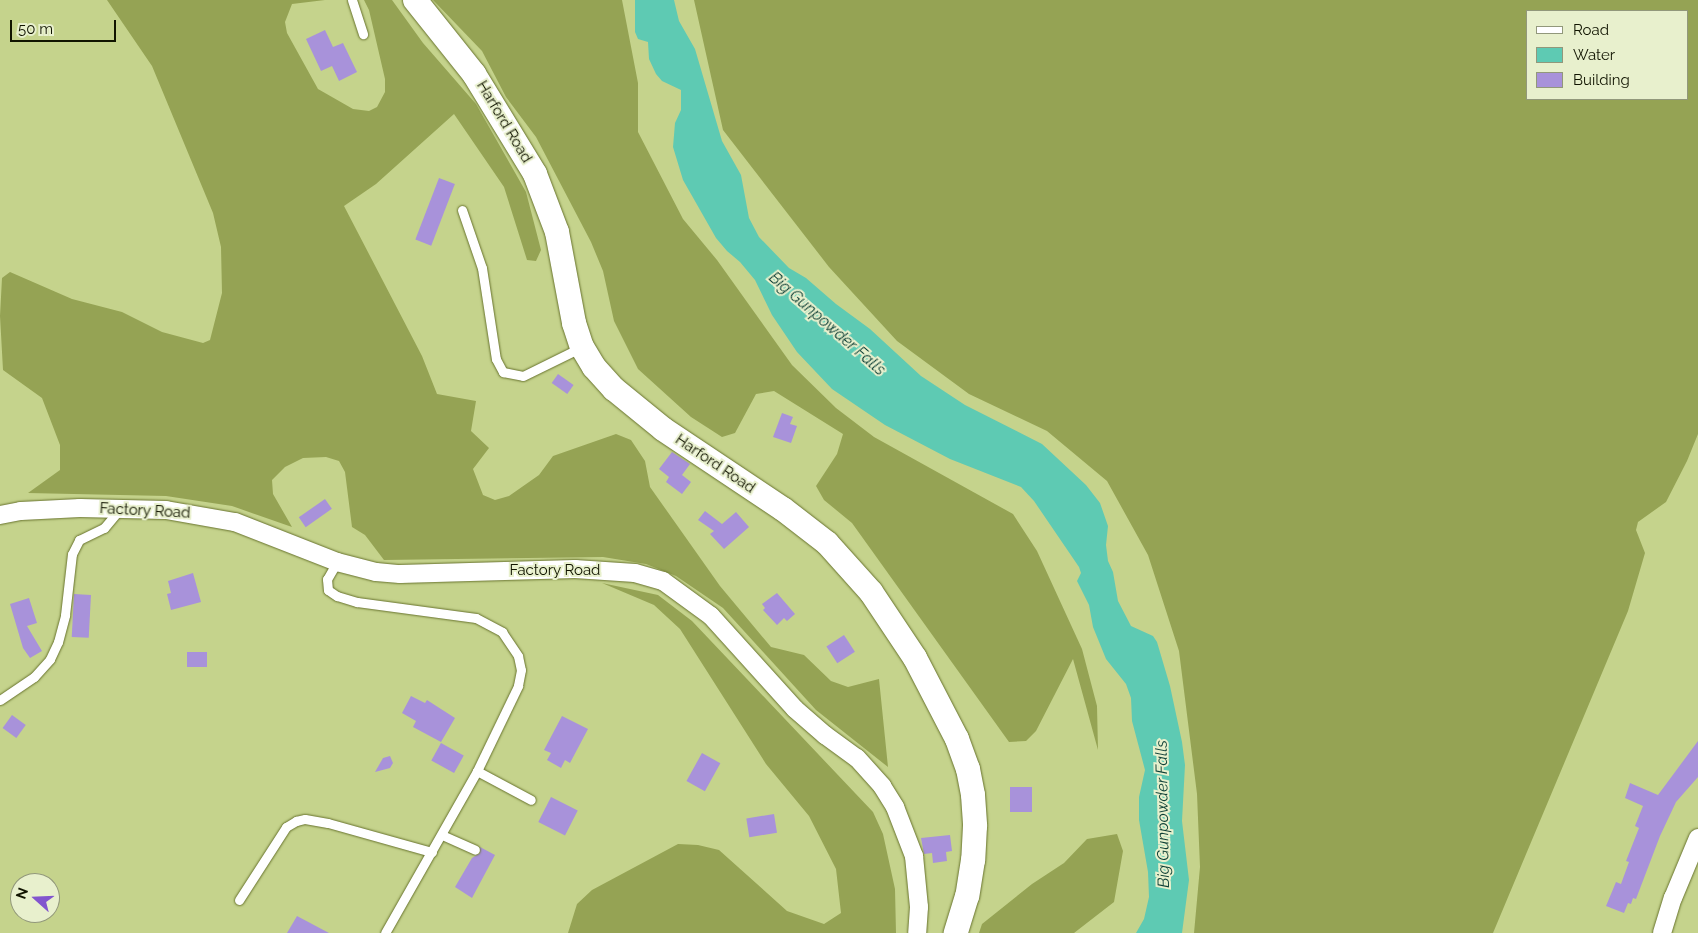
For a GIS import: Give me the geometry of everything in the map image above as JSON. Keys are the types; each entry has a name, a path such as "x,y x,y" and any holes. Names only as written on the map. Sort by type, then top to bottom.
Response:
{"main road":[{"name":"Harford Road","path":"415,0 474,74 512,132 542,189 557,232 574,323 582,347 602,378 642,413 702,456 798,520 827,543 860,578 898,629 948,720 963,755 971,783 975,826 973,860 967,896 956,933"}],"street":[{"name":"Factory Road","path":"0,515 21,511 121,508 166,510 228,520 255,528 337,562 376,572 400,574 575,569 650,576 678,590 725,630 795,709 825,735 857,758 882,786 895,807 914,856 919,906 917,933"},
{"path":"1662,933 1692,872 1698,838"}],"lane":[{"path":"352,0 364,34"},
{"path":"462,210 482,268 496,359 502,372 522,376 582,347"},
{"path":"0,700 34,677 50,659 58,642 65,615 72,554 79,540 104,528 121,508"},
{"path":"337,562 327,579 328,590 337,596 357,602 476,618 502,632 518,656 521,670 518,686 477,771 385,933"},
{"path":"477,771 531,800"},
{"path":"239,900 286,827 296,821 305,819 328,823 432,852"},
{"path":"442,834 475,850"}],"green space":[{"path":"107,0 325,0 292,4 285,22 287,33 318,89 353,109 369,111 377,107 385,92 385,79 369,10 364,0 392,0 423,43 476,104 526,192 541,250 536,261 527,260 504,187 454,114 376,184 344,206 422,356 437,394 476,401 471,431 489,448 473,469 483,495 495,500 509,496 539,475 553,456 616,434 631,440 645,461 650,487 720,586 771,647 804,655 831,681 848,687 879,679 888,767 816,710 723,608 676,576 646,564 603,557 384,560 365,535 352,527 345,472 339,461 326,457 303,458 285,467 272,480 273,494 292,527 232,506 166,496 28,493 60,470 60,445 42,398 3,370 0,316 2,278 10,272 72,299 122,312 162,332 203,343 210,340 222,293 221,247 213,213 152,66"},
{"path":"433,0 622,0 638,83 638,132 683,219 717,260 792,365 836,408 874,437 1013,514 1037,551 1082,649 1097,706 1098,750 1073,659 1036,731 1026,741 1009,742 852,523 824,500 816,486 837,454 843,434 774,391 756,394 735,433 722,437 691,417 638,369 614,321 603,271 591,242 536,137 506,97 482,51"},
{"path":"694,0 1698,0 1698,434 1687,461 1666,502 1638,522 1636,530 1645,553 1628,611 1493,933 1194,933 1200,867 1197,794 1179,651 1148,555 1107,481 1047,431 969,394 897,341 829,267 723,130"},
{"path":"602,583 658,595 692,621 873,812 883,834 895,889 896,933 568,933 577,904 592,890 678,844 698,845 719,850 787,911 824,924 841,913 836,869 809,816 766,764 680,629 654,605"},
{"path":"1117,834 1123,851 1114,902 1074,933 979,933 982,924 1032,884 1064,863 1087,839"}],"water":[{"name":"Big Gunpowder Falls","path":"635,0 674,0 679,21 695,49 722,141 741,175 749,218 759,237 789,268 806,278 836,304 870,329 921,376 965,405 1042,444 1086,485 1100,503 1108,526 1106,545 1108,561 1113,572 1118,601 1131,626 1153,636 1157,642 1170,686 1182,742 1185,765 1182,821 1189,880 1182,933 1136,933 1144,919 1149,897 1148,872 1139,820 1139,797 1145,770 1132,721 1131,698 1126,684 1106,659 1093,627 1089,605 1077,581 1081,573 1079,567 1034,501 1021,487 950,459 885,425 832,389 797,352 772,315 755,280 716,238 683,180 673,147 675,123 681,110 681,90 662,81 656,74 649,59 648,42 638,39 635,32"}],"building":[{"path":"325,30 333,47 343,43 357,72 339,81 332,66 321,71 306,39"},
{"path":"439,178 455,184 431,246 415,240"},
{"path":"558,374 574,385 567,394 552,383"},
{"path":"782,413 793,417 790,424 797,426 791,443 773,437"},
{"path":"672,452 690,464 682,475 691,482 682,494 666,482 669,477 659,469"},
{"path":"325,499 332,509 306,527 299,517"},
{"path":"705,511 722,524 736,512 749,527 724,549 710,534 714,531 698,520"},
{"path":"193,573 201,602 171,610 167,594 171,593 168,581"},
{"path":"777,593 795,614 787,621 784,618 777,625 763,610 765,608 762,604"},
{"path":"74,594 91,595 89,638 72,637"},
{"path":"29,598 37,623 27,626 42,651 30,658 23,648 10,604"},
{"path":"844,635 855,652 837,663 826,646"},
{"path":"187,652 207,652 207,667 187,667"},
{"path":"411,696 425,703 427,700 455,718 441,742 413,727 416,721 402,713"},
{"path":"12,715 26,725 16,738 3,728"},
{"path":"562,716 588,729 570,763 565,760 561,768 547,760 551,753 544,750"},
{"path":"1698,741 1698,777 1676,802 1660,836 1636,899 1633,898 1631,904 1628,903 1624,913 1606,906 1616,882 1621,884 1629,862 1626,861 1639,828 1635,826 1643,806 1625,798 1630,783 1658,795"},
{"path":"441,743 464,756 454,773 431,760"},
{"path":"702,753 720,763 705,791 686,781"},
{"path":"390,756 393,763 390,768 375,772 383,758"},
{"path":"1010,787 1032,787 1032,812 1010,812"},
{"path":"551,797 578,811 565,836 538,822"},
{"path":"774,814 777,833 749,837 746,818"},
{"path":"950,835 952,851 946,852 947,861 933,863 932,853 924,854 921,838"},
{"path":"480,847 495,855 472,898 455,887 472,858 480,853"},
{"path":"297,916 329,933 287,933"}]}
